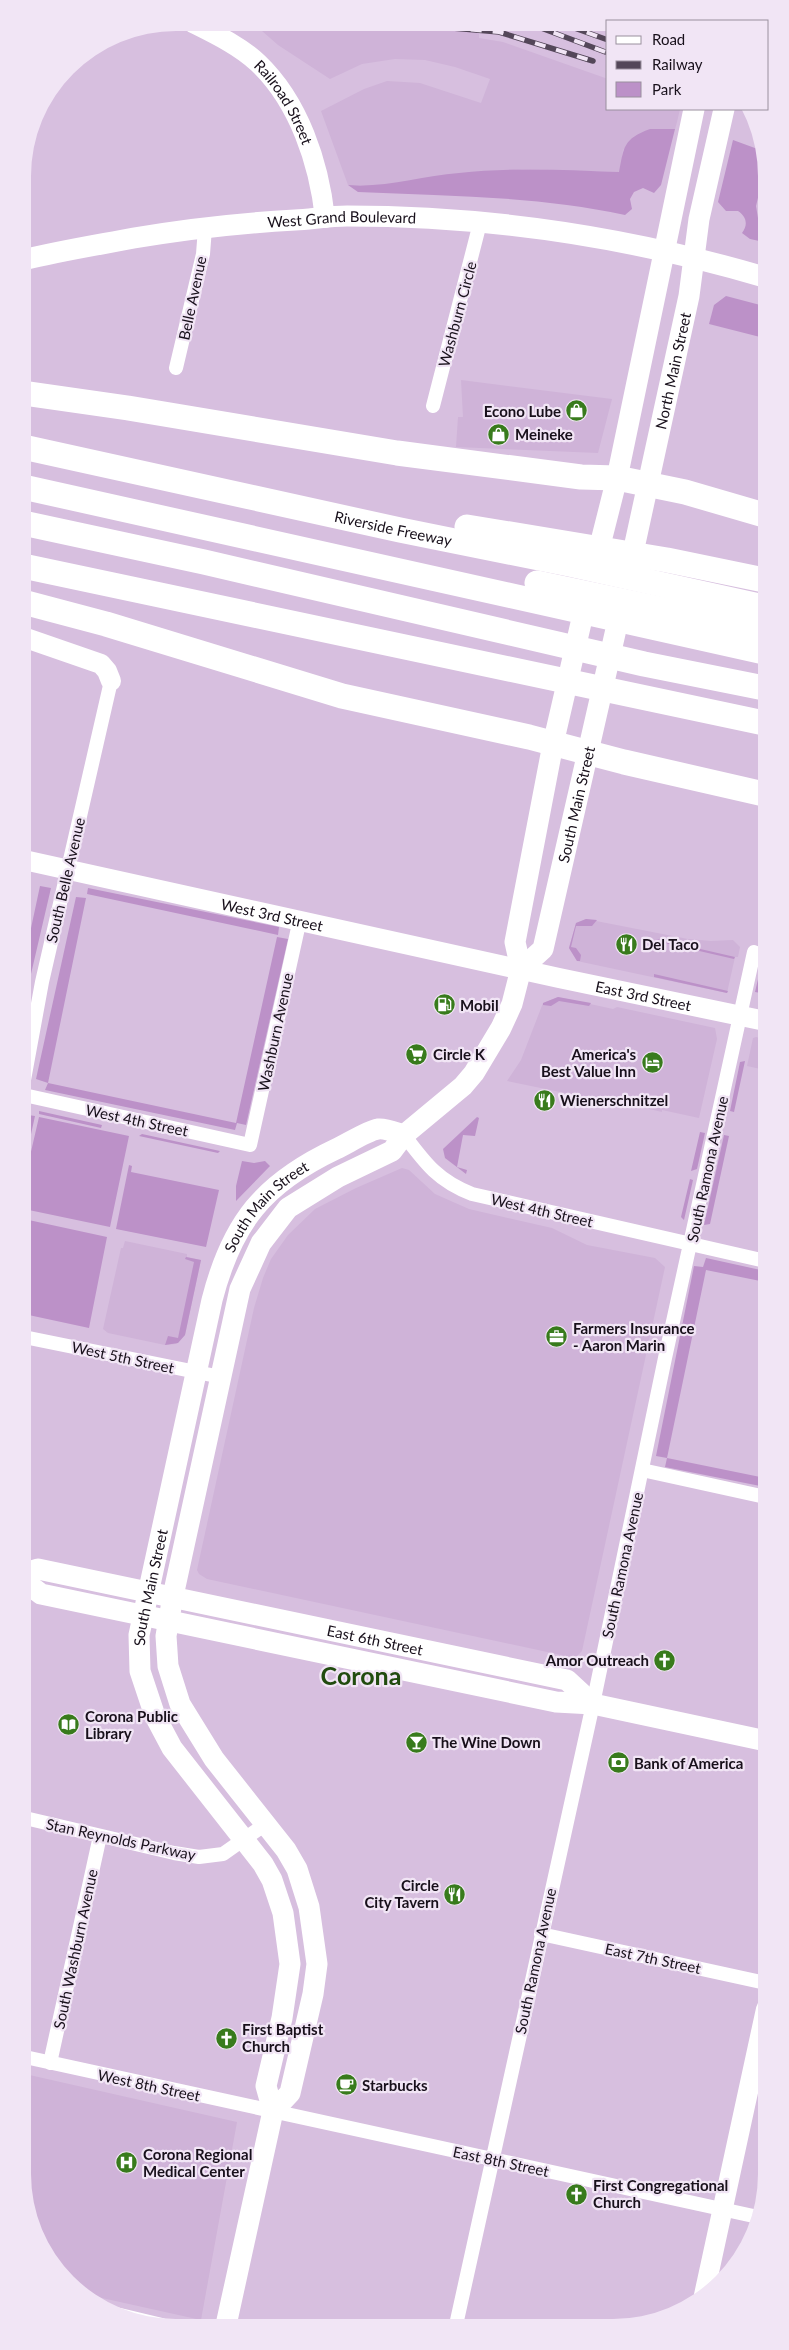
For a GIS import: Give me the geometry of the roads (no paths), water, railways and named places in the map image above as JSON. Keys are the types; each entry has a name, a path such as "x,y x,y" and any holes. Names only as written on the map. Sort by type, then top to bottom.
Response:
{"highway":[{"path":"32,394 128,408 397,453 581,477 617,478 685,492 758,512"},
{"name":"Riverside Freeway","path":"32,449 400,530 571,554 664,572 758,605"},
{"path":"32,489 369,563 524,589 686,625 758,650"},
{"path":"32,525 644,664 758,687"},
{"path":"32,568 758,723"},
{"path":"664,572 758,580"},
{"path":"32,604 106,624 342,696 758,793"},
{"path":"686,625 758,631"},
{"path":"714,679 730,692 758,699"},
{"path":"699,710 758,733"}],"main road":[{"path":"617,478 663,250 694,110"},
{"name":"North Main Street","path":"616,632 689,296 701,213 724,110"},
{"name":"West Grand Boulevard","path":"32,258 54,252 205,228 345,216 422,218 543,229 663,250 758,275"},
{"name":"South Main Street","path":"273,2112 290,2093 311,2004 318,1964 309,1907 297,1869 267,1823 214,1759 180,1704 168,1666 166,1636 173,1596 240,1289 252,1259 269,1232 288,1208 338,1177 392,1152 404,1135 463,1086 474,1073 502,1028 512,1004 521,970 515,942 553,744 579,626 617,478"},
{"name":"South Main Street","path":"521,970 543,949 616,632"},
{"name":"South Main Street","path":"227,2319 273,2112 266,2086 282,2018 290,1964 282,1913 272,1880 245,1840 172,1748 155,1716 140,1670 139,1635 147,1591 219,1274 235,1237 255,1207 281,1181 309,1162 378,1129 404,1135"},
{"name":"East 6th Street","path":"31,1571 38,1569 173,1596 567,1680 593,1704"},
{"name":"East 6th Street","path":"31,1587 40,1594 556,1702 593,1704 757,1739"}],"street":[{"name":"Railroad Street","path":"209,31 223,38 258,62 286,96 301,125 322,188 325,218"},
{"name":"Washburn Circle","path":"433,406 480,223"},
{"name":"Belle Avenue","path":"176,368 203,254 205,228"},
{"path":"32,640 102,664 111,681"},
{"name":"South Belle Avenue","path":"32,1039 67,869 111,681"},
{"name":"West 3rd Street","path":"32,862 300,919 521,970"},
{"name":"Washburn Avenue","path":"250,1145 300,919"},
{"name":"South Ramona Avenue","path":"457,2319 593,1704 642,1470 751,1018 754,952"},
{"name":"East 3rd Street","path":"521,970 751,1018"},
{"name":"West 4th Street","path":"32,1097 250,1145"},
{"name":"West 4th Street","path":"404,1135 421,1158 443,1180 472,1194 757,1258"},
{"name":"West 5th Street","path":"31,1339 222,1378"},
{"path":"642,1470 757,1494"},
{"name":"Stan Reynolds Parkway","path":"31,1819 199,1857 223,1854 267,1823"},
{"name":"South Washburn Avenue","path":"50,2063 100,1836"},
{"name":"East 7th Street","path":"541,1934 757,1980"},
{"path":"706,2284 757,2050"},
{"name":"West 8th Street","path":"31,2059 273,2112"},
{"name":"East 8th Street","path":"273,2112 751,2216"}],"railway":[{"path":"487,31 499,32 593,61"},
{"path":"549,31 606,52"},
{"path":"583,31 606,39"}],"place":[{"name":"Econo Lube","path":"577,411"},
{"name":"Meineke","path":"499,434"},
{"name":"Del Taco","path":"626,944"},
{"name":"Mobil","path":"444,1005"},
{"name":"Circle K","path":"417,1054"},
{"name":"America's Best Value Inn","path":"652,1063"},
{"name":"Wienerschnitzel","path":"544,1100"},
{"name":"Farmers Insurance - Aaron Marin","path":"557,1337"},
{"name":"Amor Outreach","path":"665,1660"},
{"name":"Corona Public Library","path":"69,1725"},
{"name":"The Wine Down","path":"416,1742"},
{"name":"Bank of America","path":"618,1763"},
{"name":"Circle City Tavern","path":"455,1894"},
{"name":"First Baptist Church","path":"226,2038"},
{"name":"Starbucks","path":"346,2085"},
{"name":"Corona Regional Medical Center","path":"127,2163"},
{"name":"First Congregational Church","path":"577,2194"}],"district":[{"name":"Corona","path":"361,1675"}]}
